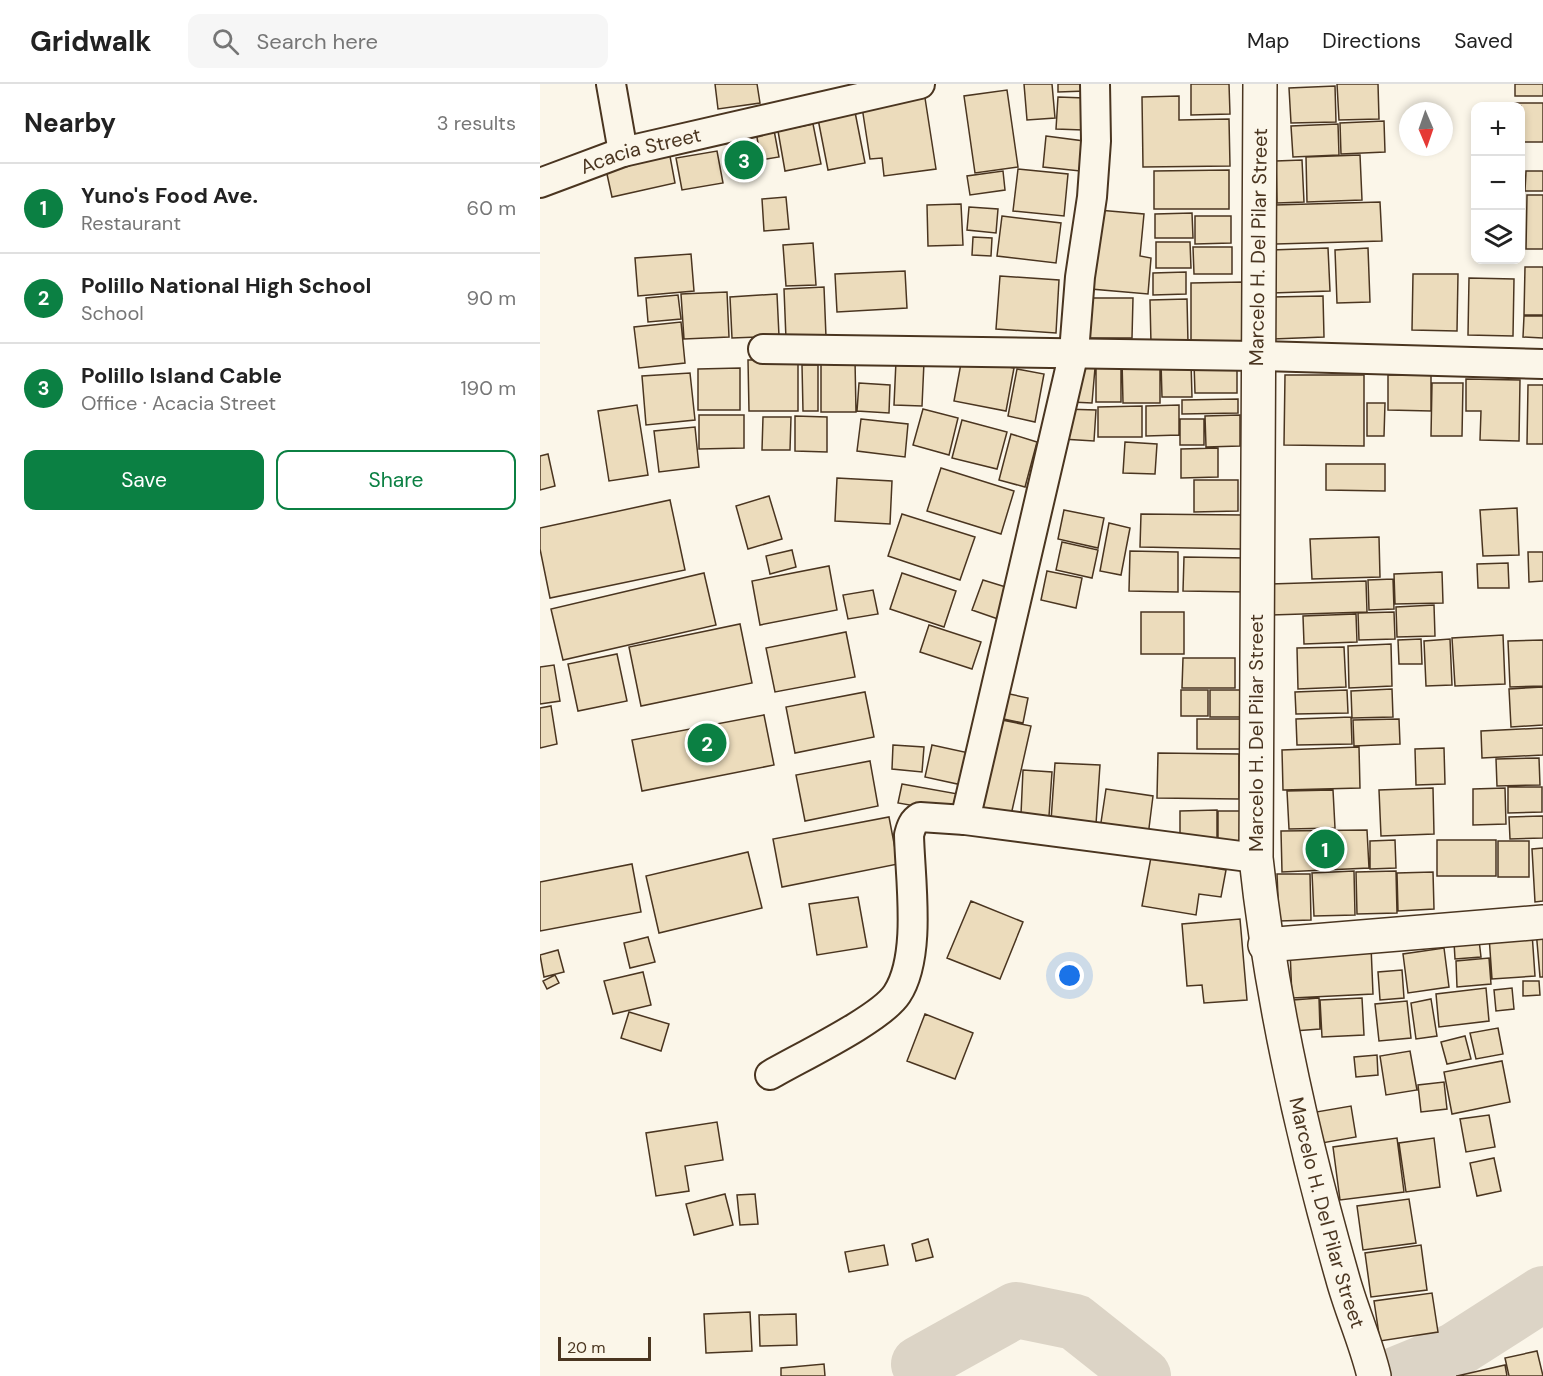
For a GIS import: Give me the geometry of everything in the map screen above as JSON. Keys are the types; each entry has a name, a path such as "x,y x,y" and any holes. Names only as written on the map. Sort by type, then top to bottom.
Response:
{"main road":[{"name":"Marcelo H. Del Pilar Street","path":"1260,84 1256,858 1265,945 1310,1157 1342,1278 1373,1372"},
{"path":"1265,945 1543,922"}],"street":[{"path":"611,84 623,152"},
{"name":"Acacia Street","path":"540,183 623,152 920,84"},
{"path":"965,820 1074,352 1080,277 1092,197 1096,141 1095,84"},
{"path":"763,349 1074,352 1543,364"},
{"path":"770,1075 851,1029 897,995 906,974 912,937 909,835 914,820 920,817 965,820 1256,858"}],"building":[{"path":"715,84 757,84 760,103 718,109"},
{"path":"1024,84 1052,84 1055,118 1027,120"},
{"path":"1058,84 1086,84 1086,91 1058,92"},
{"path":"1191,84 1229,84 1230,114 1191,115"},
{"path":"1337,84 1378,84 1379,119 1339,120"},
{"path":"1515,84 1543,84 1543,96 1515,96"},
{"path":"1335,86 1336,122 1291,123 1289,88"},
{"path":"1007,90 1018,167 975,173 964,96"},
{"path":"1179,96 1179,120 1229,119 1230,166 1143,167 1142,97"},
{"path":"1058,97 1085,98 1083,130 1056,129"},
{"path":"925,98 936,169 884,176 882,158 870,159 862,107"},
{"path":"1525,103 1543,103 1543,142 1525,142"},
{"path":"855,112 865,163 828,170 818,119"},
{"path":"1384,121 1385,152 1341,154 1340,123"},
{"path":"813,124 821,164 785,171 778,131"},
{"path":"1338,124 1339,155 1293,157 1291,126"},
{"path":"774,130 779,157 761,160 756,132"},
{"path":"1046,136 1084,141 1080,171 1043,167"},
{"path":"669,151 675,183 612,197 605,165"},
{"path":"717,151 723,183 682,190 676,158"},
{"path":"1360,155 1362,200 1307,202 1306,157"},
{"path":"1302,160 1304,202 1277,203 1276,161"},
{"path":"1018,169 1068,174 1064,216 1013,211"},
{"path":"1229,170 1229,209 1154,209 1154,171"},
{"path":"1003,171 1005,190 970,195 967,176"},
{"path":"1526,171 1543,171 1543,191 1525,191"},
{"path":"1527,195 1543,195 1543,249 1526,249"},
{"path":"786,197 789,229 764,231 762,199"},
{"path":"1380,202 1382,241 1276,244 1275,205"},
{"path":"961,204 963,245 928,246 927,205"},
{"path":"969,207 998,209 996,233 967,230"},
{"path":"1098,210 1144,214 1140,256 1151,258 1148,294 1091,289"},
{"path":"1192,213 1193,238 1155,238 1155,214"},
{"path":"1002,216 1061,223 1056,263 997,256"},
{"path":"1195,216 1231,216 1231,243 1195,244"},
{"path":"973,237 992,238 991,256 972,255"},
{"path":"1156,242 1190,242 1191,268 1156,268"},
{"path":"813,243 816,285 786,286 783,245"},
{"path":"1193,247 1232,247 1232,274 1194,274"},
{"path":"1328,248 1330,291 1272,293 1271,250"},
{"path":"1368,248 1370,302 1337,303 1335,250"},
{"path":"691,254 694,291 638,296 635,258"},
{"path":"1525,267 1543,267 1543,315 1524,315"},
{"path":"905,271 907,308 837,312 835,274"},
{"path":"1186,272 1186,294 1153,295 1153,273"},
{"path":"1413,274 1458,274 1457,331 1412,330"},
{"path":"1000,276 1059,280 1056,333 996,329"},
{"path":"1469,278 1514,279 1513,336 1468,335"},
{"path":"1244,282 1244,341 1191,342 1191,283"},
{"path":"824,287 826,337 786,339 784,289"},
{"path":"727,292 729,337 684,339 681,294"},
{"path":"777,294 779,336 732,338 730,297"},
{"path":"678,295 681,319 648,322 646,298"},
{"path":"1323,296 1324,337 1273,339 1272,297"},
{"path":"1083,298 1133,298 1132,338 1083,338"},
{"path":"1187,299 1188,343 1151,344 1150,300"},
{"path":"1524,316 1543,316 1543,338 1523,337"},
{"path":"681,322 685,363 639,368 634,327"},
{"path":"962,358 1014,368 1006,411 954,401"},
{"path":"798,359 798,411 749,411 748,360"},
{"path":"821,360 855,360 856,412 821,412"},
{"path":"1096,360 1121,360 1121,402 1096,402"},
{"path":"1122,360 1160,360 1160,403 1123,403"},
{"path":"896,361 924,362 922,406 894,405"},
{"path":"1161,362 1191,362 1192,397 1162,397"},
{"path":"1194,363 1237,363 1237,393 1195,393"},
{"path":"802,365 818,365 818,411 803,411"},
{"path":"1072,367 1095,368 1092,403 1071,402"},
{"path":"740,368 740,410 698,410 698,369"},
{"path":"1017,369 1044,374 1035,422 1008,416"},
{"path":"690,373 695,420 646,425 642,376"},
{"path":"1285,375 1364,375 1364,446 1284,445"},
{"path":"1388,375 1431,375 1431,411 1388,410"},
{"path":"1466,379 1520,380 1519,441 1480,440 1481,411 1466,411"},
{"path":"859,383 890,385 889,413 857,411"},
{"path":"1432,383 1463,383 1462,436 1431,436"},
{"path":"1528,385 1543,385 1543,444 1527,444"},
{"path":"1238,399 1238,413 1182,414 1182,400"},
{"path":"1367,403 1385,403 1384,436 1367,436"},
{"path":"637,405 648,475 609,481 598,411"},
{"path":"1179,405 1179,435 1146,436 1146,406"},
{"path":"1142,406 1142,437 1098,437 1098,407"},
{"path":"923,409 958,418 949,455 913,445"},
{"path":"1063,409 1096,410 1094,441 1062,439"},
{"path":"699,415 744,415 744,448 699,449"},
{"path":"1240,415 1240,446 1206,447 1205,416"},
{"path":"795,416 827,417 827,452 795,451"},
{"path":"763,417 791,417 790,450 762,450"},
{"path":"861,419 908,424 905,457 857,451"},
{"path":"1180,419 1204,419 1204,445 1180,445"},
{"path":"962,420 1007,432 997,469 952,458"},
{"path":"695,427 699,467 659,472 654,431"},
{"path":"1011,434 1037,442 1025,487 999,480"},
{"path":"1125,442 1157,444 1155,474 1123,473"},
{"path":"1218,448 1218,477 1181,478 1181,449"},
{"path":"548,454 555,486 540,490 540,456"},
{"path":"1326,464 1385,464 1385,491 1326,490"},
{"path":"941,468 1014,491 1001,534 927,511"},
{"path":"837,478 892,481 890,524 835,521"},
{"path":"1194,480 1238,480 1238,511 1194,512"},
{"path":"769,496 782,539 748,549 736,506"},
{"path":"670,500 685,570 550,598 540,549 540,528"},
{"path":"1517,508 1519,555 1483,556 1480,510"},
{"path":"1064,510 1104,518 1098,548 1058,539"},
{"path":"902,514 975,537 960,580 888,556"},
{"path":"1141,514 1242,515 1242,549 1140,547"},
{"path":"1109,523 1130,528 1121,575 1100,571"},
{"path":"1379,537 1380,577 1312,579 1310,539"},
{"path":"1062,542 1098,550 1092,578 1056,570"},
{"path":"792,550 796,567 770,574 766,556"},
{"path":"1130,551 1178,552 1178,592 1129,591"},
{"path":"1528,552 1543,552 1543,581 1529,582"},
{"path":"1184,557 1249,558 1248,592 1183,591"},
{"path":"1508,563 1509,588 1478,588 1477,564"},
{"path":"829,566 837,610 760,625 752,581"},
{"path":"1047,571 1082,578 1076,608 1041,600"},
{"path":"1442,572 1443,603 1395,604 1394,574"},
{"path":"704,573 716,625 563,660 551,609"},
{"path":"902,573 956,591 944,627 890,609"},
{"path":"1393,579 1394,609 1369,610 1368,580"},
{"path":"983,580 1009,588 998,619 972,610"},
{"path":"1366,581 1367,612 1271,615 1270,584"},
{"path":"873,590 878,614 848,619 843,595"},
{"path":"1434,605 1435,636 1397,637 1396,607"},
{"path":"1141,612 1184,612 1184,654 1141,654"},
{"path":"1394,612 1395,639 1359,640 1358,613"},
{"path":"1356,614 1357,642 1304,644 1303,616"},
{"path":"740,624 752,683 641,706 629,647"},
{"path":"929,625 981,642 972,669 920,652"},
{"path":"846,632 855,677 775,692 766,648"},
{"path":"1503,635 1505,684 1455,686 1452,638"},
{"path":"1421,639 1422,664 1399,664 1398,640"},
{"path":"1450,639 1452,685 1426,686 1424,641"},
{"path":"1543,640 1543,686 1510,687 1508,641"},
{"path":"1391,644 1392,686 1349,688 1348,646"},
{"path":"1344,647 1346,687 1298,689 1297,648"},
{"path":"617,654 627,701 578,711 568,664"},
{"path":"1183,658 1235,658 1235,688 1182,688"},
{"path":"554,665 560,701 540,704 540,667"},
{"path":"1543,687 1543,725 1511,727 1509,689"},
{"path":"1392,689 1393,717 1352,718 1351,691"},
{"path":"1181,690 1208,690 1208,716 1181,716"},
{"path":"1210,690 1242,690 1242,717 1210,717"},
{"path":"1347,690 1348,713 1296,714 1295,692"},
{"path":"865,692 874,737 795,753 786,707"},
{"path":"1000,692 1028,698 1023,723 994,717"},
{"path":"551,706 557,744 540,748 540,708"},
{"path":"764,715 774,765 642,791 632,740"},
{"path":"1351,717 1352,744 1297,745 1296,719"},
{"path":"992,718 1031,726 1011,815 972,807"},
{"path":"1197,719 1242,719 1241,749 1197,749"},
{"path":"1399,719 1400,744 1354,746 1353,720"},
{"path":"1543,728 1543,755 1482,758 1481,731"},
{"path":"893,745 924,747 922,772 892,769"},
{"path":"932,745 969,753 962,785 925,777"},
{"path":"1359,747 1360,788 1283,790 1282,750"},
{"path":"1444,748 1445,784 1416,785 1415,749"},
{"path":"1158,753 1239,754 1239,799 1157,798"},
{"path":"1539,758 1540,785 1497,786 1496,759"},
{"path":"870,761 878,806 805,821 796,775"},
{"path":"1055,763 1100,765 1096,824 1051,821"},
{"path":"1023,770 1052,772 1049,816 1021,814"},
{"path":"902,784 958,794 955,813 898,803"},
{"path":"1508,787 1542,787 1542,812 1508,813"},
{"path":"1433,788 1434,834 1381,836 1379,790"},
{"path":"1505,788 1506,824 1473,825 1473,789"},
{"path":"1106,789 1153,796 1148,836 1100,829"},
{"path":"1333,790 1335,828 1289,829 1287,791"},
{"path":"1217,810 1217,843 1180,843 1180,811"},
{"path":"1218,811 1244,811 1243,851 1218,851"},
{"path":"1543,816 1543,838 1510,839 1509,817"},
{"path":"889,817 898,864 782,887 773,839"},
{"path":"1367,830 1369,868 1282,872 1281,831"},
{"path":"1395,840 1396,868 1370,869 1370,841"},
{"path":"1437,840 1496,840 1496,876 1437,876"},
{"path":"1498,841 1529,841 1529,877 1498,877"},
{"path":"1543,848 1543,901 1535,902 1532,849"},
{"path":"748,852 762,908 659,933 646,876"},
{"path":"1151,857 1226,870 1221,897 1199,894 1196,915 1142,906"},
{"path":"632,864 641,912 540,931 540,882"},
{"path":"1354,871 1355,915 1314,916 1312,873"},
{"path":"1396,871 1397,913 1357,914 1356,872"},
{"path":"1433,872 1434,909 1398,911 1397,873"},
{"path":"1277,874 1310,874 1311,920 1279,921"},
{"path":"858,897 867,947 817,955 809,904"},
{"path":"971,901 1023,922 1000,979 947,958"},
{"path":"1240,919 1247,1000 1204,1003 1202,985 1187,986 1182,924"},
{"path":"1543,929 1543,977 1540,977 1536,930"},
{"path":"1532,933 1535,976 1492,979 1489,936"},
{"path":"648,937 655,962 630,968 624,943"},
{"path":"1479,940 1481,957 1455,959 1454,942"},
{"path":"1371,946 1373,994 1292,998 1290,950"},
{"path":"1444,948 1449,987 1408,993 1403,954"},
{"path":"558,950 564,972 544,977 540,955"},
{"path":"1489,958 1491,984 1457,987 1456,961"},
{"path":"1402,970 1404,998 1380,1000 1378,972"},
{"path":"643,972 651,1005 613,1014 604,981"},
{"path":"555,975 559,983 547,989 543,981"},
{"path":"1523,981 1539,981 1540,995 1523,996"},
{"path":"1486,988 1489,1021 1439,1027 1436,994"},
{"path":"1512,988 1514,1009 1496,1011 1494,990"},
{"path":"1319,998 1320,1029 1294,1031 1293,1000"},
{"path":"1362,998 1364,1035 1322,1037 1320,1000"},
{"path":"1431,999 1437,1036 1416,1039 1411,1003"},
{"path":"1407,1001 1411,1038 1379,1041 1375,1004"},
{"path":"629,1012 669,1024 661,1051 621,1038"},
{"path":"925,1014 973,1033 955,1079 907,1061"},
{"path":"1498,1028 1503,1054 1476,1059 1470,1033"},
{"path":"1465,1036 1471,1059 1447,1064 1441,1042"},
{"path":"1410,1051 1417,1090 1386,1095 1380,1056"},
{"path":"1377,1055 1378,1075 1356,1077 1354,1057"},
{"path":"1502,1061 1510,1102 1452,1114 1444,1072"},
{"path":"1444,1082 1447,1109 1421,1112 1418,1085"},
{"path":"1351,1106 1356,1137 1322,1143 1316,1112"},
{"path":"1489,1115 1495,1147 1466,1152 1460,1119"},
{"path":"717,1122 723,1160 685,1166 689,1191 656,1196 646,1133"},
{"path":"1397,1138 1404,1192 1340,1200 1333,1147"},
{"path":"1434,1138 1440,1187 1406,1192 1399,1143"},
{"path":"1494,1158 1501,1191 1477,1196 1470,1163"},
{"path":"725,1194 733,1225 694,1235 686,1204"},
{"path":"755,1194 758,1224 740,1225 737,1195"},
{"path":"1409,1199 1416,1243 1363,1250 1357,1206"},
{"path":"928,1239 933,1257 916,1261 912,1244"},
{"path":"884,1245 888,1265 849,1272 845,1252"},
{"path":"1421,1245 1427,1290 1371,1297 1365,1253"},
{"path":"1432,1293 1438,1332 1380,1341 1374,1301"},
{"path":"750,1312 752,1351 706,1353 704,1314"},
{"path":"796,1314 797,1345 760,1346 759,1315"},
{"path":"1537,1351 1543,1376 1509,1376 1505,1358"},
{"path":"824,1364 825,1376 781,1376 781,1368"},
{"path":"1505,1365 1507,1376 1457,1376"}],"waterway":[{"path":"1393,1376 1454,1351 1543,1294"},
{"path":"919,1364 1016,1310 1075,1322 1143,1376"}],"place":[{"name":"Polillo Island Cable","path":"744,160"},
{"name":"Polillo National High School","path":"707,743"},
{"name":"Yuno's Food Ave.","path":"1325,849"}]}
